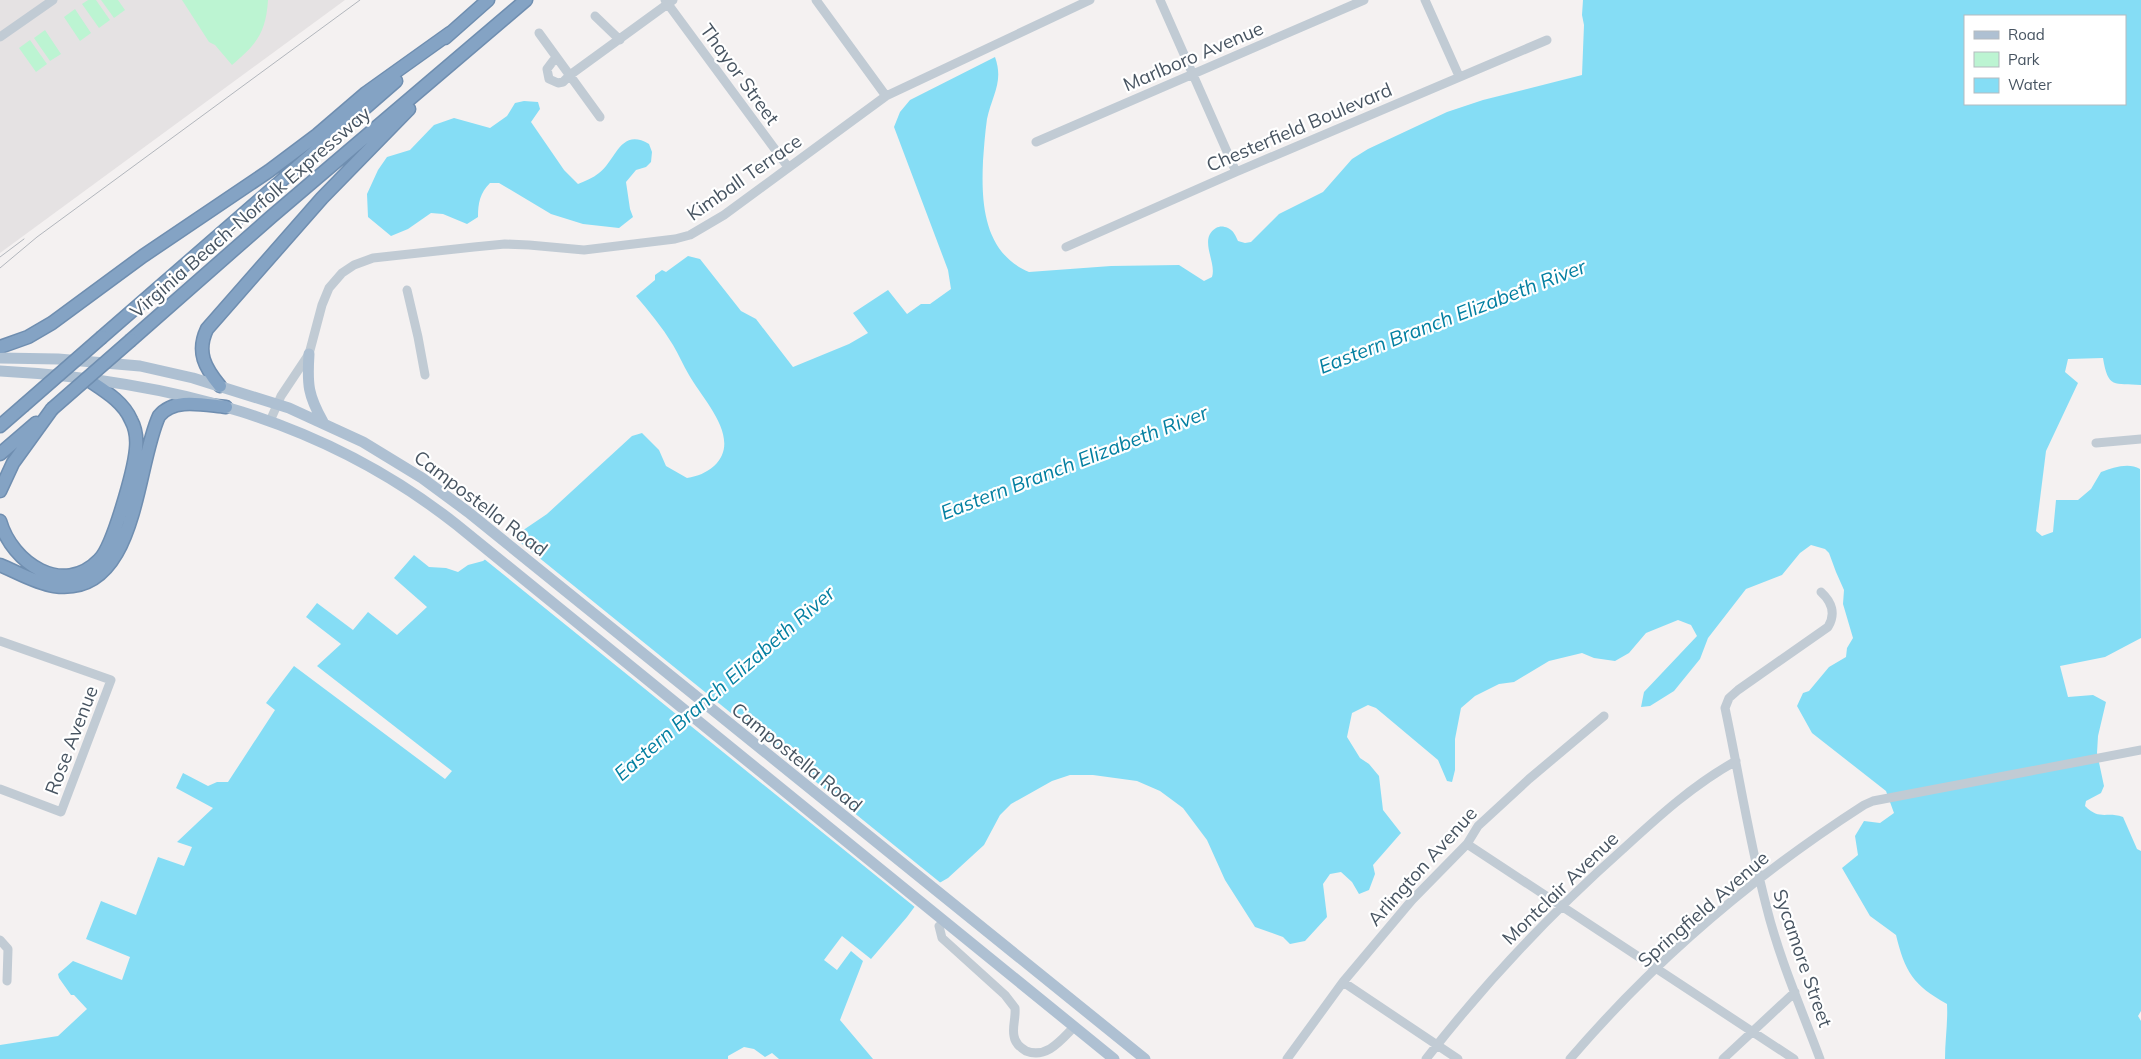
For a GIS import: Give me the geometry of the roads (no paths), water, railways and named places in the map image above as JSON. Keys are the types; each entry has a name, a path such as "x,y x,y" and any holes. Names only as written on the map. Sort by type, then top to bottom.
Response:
{"highway":[{"name":"Virginia Beach-Norfolk Expressway","path":"0,426 488,0"},
{"name":"Virginia Beach-Norfolk Expressway","path":"0,454 271,217 526,0"},
{"path":"0,348 28,337 52,323 143,256 269,171 309,141 366,93 450,33"},
{"path":"220,386 208,371 202,356 202,345 207,329 322,198 387,133 447,68"},
{"path":"0,522 8,542 17,553 33,567 52,574 71,575 84,571 95,564 107,550 114,534 136,452 136,434 131,418 124,408 87,379"},
{"path":"0,565 55,586 74,586 98,575 112,562 123,542 159,416 169,407 178,404 226,407"},
{"path":"0,491 13,463 52,409"}],"main road":[{"path":"309,354 307,380 311,401 323,422"},
{"name":"Campostella Road","path":"0,358 122,363 155,369 220,386 277,404 323,422 370,446 445,494 1145,1059"},
{"name":"Campostella Road","path":"0,371 150,387 226,407 270,421 316,440 390,477 435,508 1114,1059"}],"street":[{"path":"0,37 53,0"},
{"path":"816,0 886,96"},
{"name":"Kimball Terrace","path":"270,421 277,404 309,354 322,305 329,288 342,273 354,265 373,258 505,244 584,250 675,239 707,226 886,96 1090,0"},
{"path":"1160,0 1236,172"},
{"name":"Marlboro Avenue","path":"1036,142 1364,0"},
{"path":"1425,0 1459,76"},
{"path":"558,60 553,61 547,69 549,79 558,83 567,79 620,40 669,1"},
{"name":"Thayor Street","path":"669,1 788,167"},
{"path":"595,16 620,40"},
{"path":"539,32 600,117"},
{"name":"Chesterfield Boulevard","path":"1066,247 1459,76 1547,40"},
{"path":"406,290 425,375"},
{"path":"2096,443 2141,439"},
{"name":"Sycamore Street","path":"1820,1059 1766,906 1742,800 1726,708 1729,698 1734,693 1823,631 1831,622 1831,605 1821,592"},
{"name":"Rose Avenue","path":"0,641 111,680 61,812 0,789"},
{"name":"Arlington Avenue","path":"1287,1059 1343,982 1412,900 1467,844 1478,826 1529,779 1604,716"},
{"name":"Springfield Avenue","path":"1570,1059 1657,969 1714,917 1816,836 1873,801 2106,755 2141,750"},
{"name":"Montclair Avenue","path":"1426,1059 1495,975 1561,906 1683,796 1736,761"},
{"path":"1467,844 1794,1059"},
{"path":"939,926 942,938 1005,995 1015,1008 1014,1037 1021,1048 1034,1054 1044,1054 1058,1044 1074,1027"},
{"path":"0,940 8,949 7,981"},
{"path":"1343,982 1458,1059"},
{"path":"1723,1059 1795,992"}],"water":[{"name":"Eastern Branch Elizabeth River","path":"1583,0 2141,0 2141,385 2118,384 2110,380 2103,358 2068,359 2065,372 2078,383 2046,451 2036,531 2042,536 2053,532 2056,500 2078,500 2091,489 2101,472 2115,467 2126,466 2140,469 2141,638 2105,657 2060,666 2068,697 2093,695 2106,702 2098,736 2097,753 2104,786 2101,793 2086,801 2085,806 2095,813 2123,817 2137,849 2141,851 2141,1011 2138,1016 2141,1021 2141,1059 1945,1059 1947,1004 1918,984 1907,968 1896,935 1870,916 1842,868 1858,855 1855,836 1864,821 1880,823 1894,813 1886,791 1812,733 1797,706 1803,693 1809,691 1829,667 1846,657 1847,648 1853,638 1843,604 1844,590 1829,553 1825,549 1811,545 1800,553 1782,575 1746,589 1708,638 1700,659 1674,691 1650,706 1641,707 1644,692 1697,636 1691,625 1678,620 1646,633 1629,653 1615,661 1594,658 1582,653 1549,661 1514,682 1499,684 1475,696 1461,708 1455,739 1455,770 1452,782 1447,781 1438,760 1376,708 1368,705 1352,713 1347,737 1360,758 1369,764 1379,776 1383,810 1401,833 1373,865 1375,874 1369,890 1359,894 1352,882 1341,872 1330,874 1323,884 1327,917 1305,941 1290,944 1283,937 1255,927 1225,880 1207,840 1183,808 1160,791 1137,781 1093,775 1070,775 1052,781 1011,804 1000,815 984,845 948,878 927,890 871,959 842,936 824,960 837,970 851,951 863,961 840,1020 873,1059 779,1059 772,1053 765,1057 754,1049 744,1047 728,1056 728,1059 0,1059 0,1045 58,1036 87,1009 74,995 71,995 59,978 58,974 73,961 122,980 130,957 86,939 101,901 136,915 158,857 184,866 192,847 177,842 213,808 176,788 183,773 208,786 217,782 228,782 275,710 266,703 294,666 445,779 452,771 317,666 341,644 306,617 317,603 353,630 368,612 397,635 427,607 394,578 414,555 429,567 446,568 458,572 468,565 483,561 547,514 632,436 642,433 659,450 666,466 687,478 702,474 714,466 722,455 724,444 723,432 718,420 689,375 669,338 636,296 655,280 655,275 662,270 666,272 688,256 700,259 741,311 756,319 793,367 849,344 868,333 853,313 888,290 907,314 921,304 930,304 951,289 948,270 894,127 900,112 910,100 995,57 998,81 986,124 983,194 988,225 994,240 1014,264 1029,272 1111,266 1179,265 1204,281 1212,277 1213,271 1208,238 1216,228 1228,228 1233,232 1238,241 1251,242 1279,214 1323,192 1352,159 1368,149 1447,112 1483,100 1582,75 1584,25 1582,15"},
{"path":"524,101 538,102 540,109 531,122 564,170 578,184 592,178 605,168 625,143 631,140 639,140 649,144 652,152 651,162 646,167 636,170 626,182 633,217 619,228 583,224 551,214 499,183 490,183 480,198 478,217 467,224 443,214 431,213 408,229 391,236 368,217 367,194 378,170 387,157 410,150 434,125 454,118 490,128 507,116 515,103"}],"tram line":[{"path":"0,268 37,237 360,0"},
{"path":"0,257 24,239"}]}
